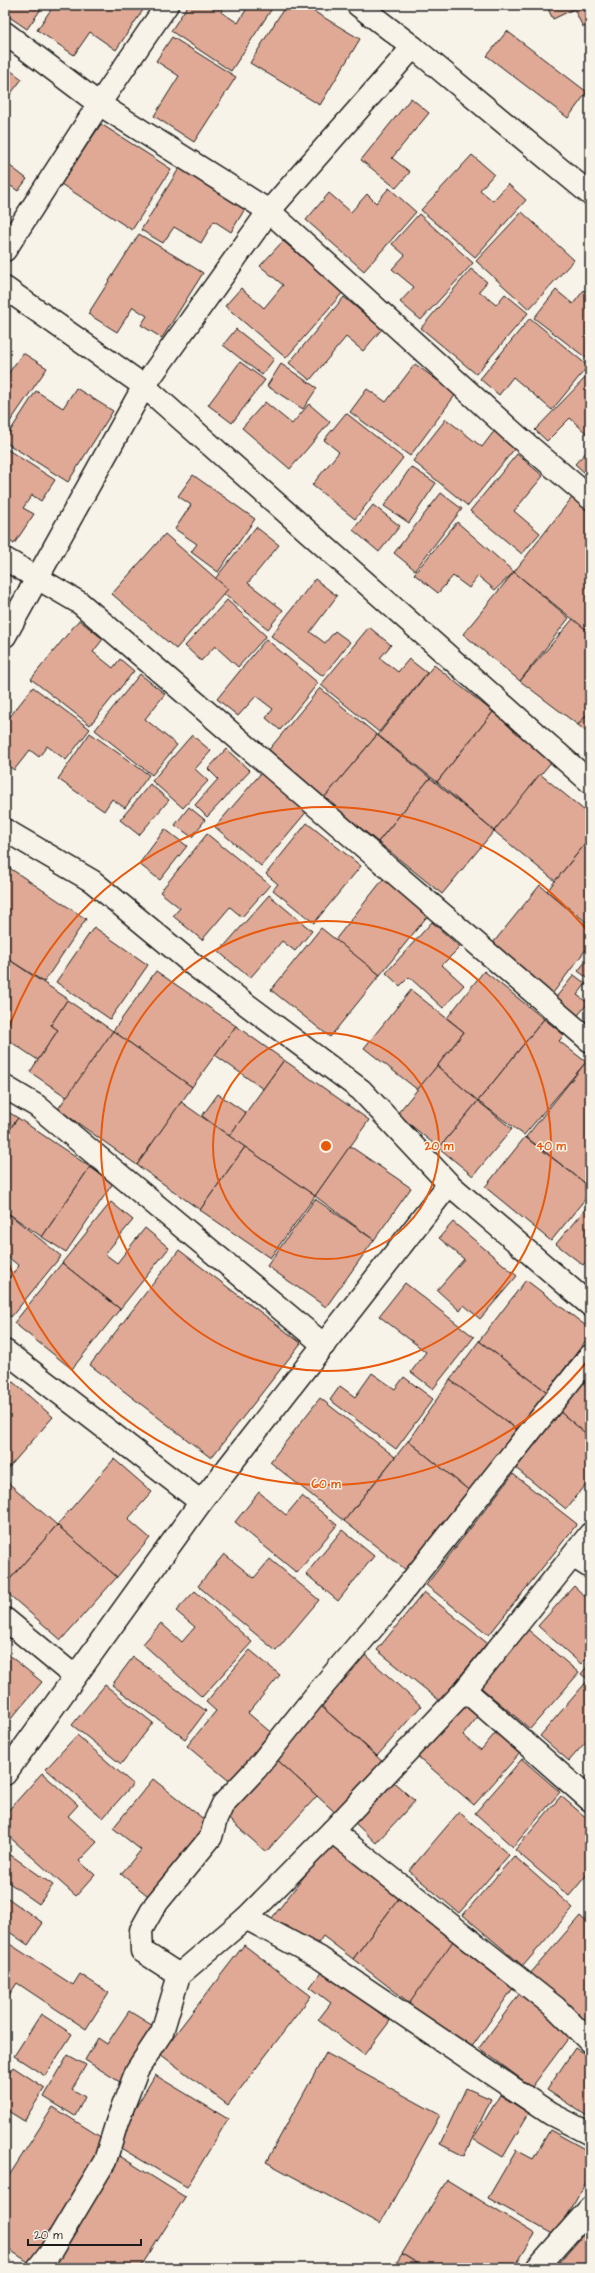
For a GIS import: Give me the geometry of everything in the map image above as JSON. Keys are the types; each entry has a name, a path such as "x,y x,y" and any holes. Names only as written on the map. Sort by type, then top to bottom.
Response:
{"street":[{"path":"5,250 99,104 167,5"},
{"path":"358,5 413,47 590,194"},
{"path":"5,33 99,104 269,211 517,436 590,498"},
{"path":"5,636 36,577 91,483 144,386 269,211 413,47"},
{"path":"5,288 144,386 590,782"},
{"path":"5,559 80,603 590,1041"},
{"path":"5,830 92,880 195,966 361,1090 449,1184 590,1305"},
{"path":"5,1087 37,1106 324,1345"},
{"path":"5,1774 74,1676 201,1502 449,1184"},
{"path":"5,1351 201,1502"},
{"path":"179,1975 142,1951 141,1930 155,1905 211,1837 216,1819 224,1804 256,1769 319,1691 394,1603 590,1356"},
{"path":"38,2268 51,2251 105,2161 117,2122 137,2070 162,2032 179,1975 246,1918 332,1831 465,1690 582,1562 590,1534"},
{"path":"5,1619 74,1676"},
{"path":"465,1690 590,1800"},
{"path":"332,1831 510,1970 556,2008 590,2042"},
{"path":"246,1918 320,1958 551,2114 590,2134"},
{"path":"537,2268 590,2208"}],"building":[{"path":"5,5 44,5 27,29 5,14"},
{"path":"54,5 136,5 143,10 116,50 90,32 74,55 37,30"},
{"path":"188,5 225,5 221,12 238,23 249,5 270,5 273,7 231,71 171,31"},
{"path":"286,5 303,5 360,39 320,105 250,63"},
{"path":"546,5 590,5 590,24 583,27 574,9 553,19"},
{"path":"507,31 587,92 568,118 487,56"},
{"path":"172,37 236,77 194,142 154,116 179,76 156,61"},
{"path":"7,68 22,79 5,101 5,71"},
{"path":"411,98 429,113 392,158 410,172 396,188 361,160"},
{"path":"101,124 171,169 132,230 61,184"},
{"path":"472,155 494,174 480,190 493,201 508,184 526,200 475,257 421,210"},
{"path":"5,162 27,179 18,191 5,182"},
{"path":"180,167 246,207 231,232 214,221 201,243 174,227 163,243 141,230"},
{"path":"389,188 416,212 364,271 306,220 329,193 351,212 367,194 376,203"},
{"path":"522,212 574,260 529,309 476,261"},
{"path":"419,214 473,263 421,320 400,302 414,287 392,269 405,255 392,244"},
{"path":"139,234 203,273 162,338 141,325 147,316 133,307 117,332 88,314"},
{"path":"283,241 343,292 286,358 225,306 241,288 264,308 283,285 260,266"},
{"path":"471,269 487,282 479,291 496,305 505,294 528,313 476,374 421,328"},
{"path":"556,290 573,304 584,290 590,295 590,361 534,318"},
{"path":"344,297 382,329 363,351 346,337 310,380 289,363"},
{"path":"530,318 588,366 552,410 513,377 499,395 480,379"},
{"path":"236,329 274,359 262,375 223,345"},
{"path":"23,353 47,368 5,429 5,378"},
{"path":"240,362 265,380 232,423 208,405"},
{"path":"281,364 317,388 303,409 267,386"},
{"path":"415,364 456,394 410,456 350,412 367,389 386,402"},
{"path":"588,375 590,377 590,437 570,418 547,441 535,430"},
{"path":"76,388 113,411 68,482 5,442 5,439 36,391 63,408"},
{"path":"265,402 292,424 309,404 330,422 290,469 242,428"},
{"path":"346,413 403,458 355,519 312,485 339,452 324,440"},
{"path":"446,419 482,447 495,430 516,447 468,506 413,461"},
{"path":"5,448 55,480 41,501 32,495 23,508 34,514 14,544 5,538"},
{"path":"590,448 590,470 586,474 575,464"},
{"path":"517,454 543,476 514,511 540,533 522,554 470,511"},
{"path":"411,467 436,483 409,523 384,506"},
{"path":"193,475 255,519 218,572 191,552 197,544 175,529 191,505 178,496"},
{"path":"441,493 462,509 415,570 394,553"},
{"path":"574,495 590,508 590,633 514,572"},
{"path":"373,505 400,526 379,552 353,530"},
{"path":"457,522 514,572 495,590 478,576 469,588 453,576 438,593 414,574"},
{"path":"256,527 279,545 248,583 283,610 268,629 211,584"},
{"path":"165,534 228,589 176,649 112,594"},
{"path":"514,572 569,618 520,681 463,634"},
{"path":"315,579 337,596 310,632 325,643 335,631 350,642 323,676 271,636"},
{"path":"227,600 266,636 238,667 215,646 201,661 185,646"},
{"path":"573,619 590,633 590,711 578,725 520,681"},
{"path":"79,620 103,639 93,652 113,668 120,659 134,671 90,725 31,679"},
{"path":"369,627 391,645 380,658 398,672 409,659 427,673 379,732 321,685"},
{"path":"266,639 318,683 280,730 266,718 273,709 256,696 238,716 217,699"},
{"path":"434,665 493,712 437,782 378,735"},
{"path":"140,674 165,694 145,719 177,745 152,775 95,730"},
{"path":"33,687 90,729 66,760 47,746 39,757 30,750 14,770 5,763 5,723"},
{"path":"320,688 377,735 324,798 267,752"},
{"path":"590,711 590,735 578,725"},
{"path":"493,712 552,761 494,831 437,782"},
{"path":"90,733 149,775 125,808 112,799 104,811 58,779"},
{"path":"192,735 211,751 195,769 208,781 183,808 152,781"},
{"path":"377,735 430,778 378,842 324,798"},
{"path":"226,749 250,771 207,817 195,805 218,779 208,769"},
{"path":"262,772 308,810 261,866 215,827"},
{"path":"540,774 590,815 590,838 555,881 494,831"},
{"path":"430,778 494,831 442,894 378,842"},
{"path":"150,784 169,800 139,835 120,820"},
{"path":"189,807 205,820 192,837 175,825"},
{"path":"307,823 361,866 314,923 273,890 278,884 266,874"},
{"path":"165,829 187,846 160,880 139,864"},
{"path":"207,834 270,885 242,917 230,907 202,940 173,916 180,908 160,892"},
{"path":"590,838 590,925 547,891"},
{"path":"5,865 86,919 44,982 5,957"},
{"path":"388,873 433,909 380,975 335,940"},
{"path":"540,885 590,928 590,944 550,997 489,948"},
{"path":"269,895 312,931 295,951 282,941 250,978 219,952"},
{"path":"432,922 460,947 442,965 464,985 443,1008 409,977 400,986 386,973"},
{"path":"94,927 148,965 110,1019 56,982"},
{"path":"321,928 380,975 330,1037 271,990"},
{"path":"590,956 590,980 578,971"},
{"path":"5,957 68,999 51,1025 58,1030 38,1060 5,1038"},
{"path":"156,971 236,1026 192,1087 113,1031"},
{"path":"484,971 544,1019 478,1101 437,1066 464,1032 447,1018"},
{"path":"574,975 586,984 577,995 588,1003 575,1019 553,1001"},
{"path":"411,990 464,1032 418,1090 364,1048"},
{"path":"67,1000 113,1031 68,1098 30,1072 58,1030 51,1025"},
{"path":"544,1019 564,1035 559,1041 586,1062 524,1135 478,1101"},
{"path":"236,1026 284,1060 263,1089 215,1055"},
{"path":"113,1031 192,1087 137,1165 58,1109"},
{"path":"284,1060 369,1120 315,1196 229,1136"},
{"path":"586,1062 590,1065 590,1187 526,1137"},
{"path":"437,1066 478,1101 439,1148 397,1114"},
{"path":"218,1094 246,1113 229,1136 202,1116"},
{"path":"478,1101 512,1129 473,1176 439,1148"},
{"path":"181,1102 245,1147 200,1210 137,1165"},
{"path":"5,1110 18,1118 5,1135"},
{"path":"18,1118 90,1167 42,1237 5,1211 5,1136"},
{"path":"525,1137 590,1187 590,1193 551,1241 485,1187"},
{"path":"350,1146 411,1188 374,1240 315,1196"},
{"path":"245,1147 315,1196 270,1258 200,1210"},
{"path":"90,1167 113,1183 66,1252 42,1237"},
{"path":"315,1199 374,1240 326,1307 267,1266"},
{"path":"111,1202 133,1220 105,1254 117,1263 145,1228 169,1248 120,1309 62,1263"},
{"path":"590,1203 590,1257 583,1265 556,1244"},
{"path":"5,1211 61,1256 11,1317 5,1312 5,1282 19,1266 7,1256 5,1258"},
{"path":"453,1222 517,1276 480,1319 464,1305 460,1311 437,1290 464,1259 439,1238"},
{"path":"179,1250 301,1343 211,1458 90,1365"},
{"path":"62,1263 120,1309 72,1369 14,1323"},
{"path":"526,1280 590,1329 590,1335 547,1392 479,1341"},
{"path":"405,1283 474,1337 433,1389 411,1372 426,1352 379,1316"},
{"path":"479,1341 547,1392 518,1430 450,1380"},
{"path":"372,1373 395,1389 404,1377 433,1399 396,1449 330,1400 340,1386 355,1397"},
{"path":"590,1373 590,1437 559,1411"},
{"path":"5,1375 53,1417 5,1472"},
{"path":"450,1380 518,1430 471,1492 408,1441"},
{"path":"320,1398 395,1457 344,1521 270,1462"},
{"path":"559,1411 590,1437 590,1480 566,1509 513,1466"},
{"path":"408,1441 471,1492 406,1570 344,1521"},
{"path":"114,1459 152,1492 128,1519 150,1538 117,1577 57,1525"},
{"path":"513,1474 577,1524 489,1635 426,1585"},
{"path":"5,1480 57,1525 5,1585"},
{"path":"259,1492 286,1515 302,1496 337,1525 297,1573 235,1522"},
{"path":"57,1525 117,1577 61,1640 5,1591 5,1585"},
{"path":"342,1530 374,1556 338,1601 306,1574"},
{"path":"224,1554 254,1578 270,1559 319,1600 276,1651 198,1586"},
{"path":"574,1586 590,1601 590,1654 581,1664 538,1626"},
{"path":"195,1591 252,1642 202,1697 143,1644 161,1623 182,1642 195,1627 176,1611"},
{"path":"424,1592 487,1643 440,1701 377,1650"},
{"path":"526,1628 579,1673 530,1729 477,1684"},
{"path":"250,1650 280,1675 248,1713 275,1736 234,1785 187,1746 216,1711 206,1702"},
{"path":"5,1652 42,1682 5,1726"},
{"path":"365,1655 421,1706 377,1756 320,1705"},
{"path":"133,1657 206,1711 185,1739 112,1685"},
{"path":"590,1663 590,1681 581,1674"},
{"path":"588,1680 590,1682 590,1737 569,1761 540,1736"},
{"path":"105,1685 153,1723 121,1764 72,1725"},
{"path":"463,1700 480,1714 463,1735 481,1750 497,1731 521,1752 474,1805 416,1755"},
{"path":"321,1706 385,1764 338,1815 274,1757"},
{"path":"77,1735 133,1784 103,1818 46,1769"},
{"path":"274,1757 317,1796 266,1852 223,1814"},
{"path":"522,1759 560,1792 513,1847 475,1813"},
{"path":"42,1773 78,1805 68,1816 97,1842 79,1861 95,1875 76,1896 5,1833 5,1814"},
{"path":"153,1779 211,1825 152,1899 121,1874 141,1850 113,1828"},
{"path":"390,1779 415,1801 376,1843 352,1820"},
{"path":"561,1796 590,1821 590,1871 569,1896 515,1850"},
{"path":"459,1812 509,1855 459,1913 409,1871"},
{"path":"330,1843 400,1897 353,1959 323,1936 314,1949 272,1918"},
{"path":"5,1851 53,1885 39,1904 5,1880"},
{"path":"514,1856 573,1908 523,1966 463,1915"},
{"path":"5,1896 43,1923 28,1945 5,1929"},
{"path":"400,1897 459,1942 411,2004 353,1959"},
{"path":"580,1916 590,1925 590,2021 587,2025 529,1975"},
{"path":"5,1941 73,1985 80,1974 109,1993 86,2029 17,1983 5,2001"},
{"path":"453,1941 516,1984 471,2048 409,2004"},
{"path":"244,1945 311,1996 228,2105 160,2054"},
{"path":"323,1970 390,2021 364,2055 318,2020 331,2003 310,1987"},
{"path":"520,1993 573,2032 532,2087 479,2048"},
{"path":"129,2011 158,2029 123,2084 85,2060 98,2038 107,2044"},
{"path":"41,2014 72,2034 45,2076 14,2056"},
{"path":"575,2048 590,2057 590,2118 547,2090"},
{"path":"326,2053 440,2115 380,2224 266,2162"},
{"path":"68,2055 86,2065 72,2089 85,2097 75,2116 44,2097"},
{"path":"13,2067 45,2088 24,2121 5,2109 5,2078"},
{"path":"155,2075 228,2119 187,2187 114,2144"},
{"path":"466,2088 491,2099 464,2156 440,2144"},
{"path":"500,2095 529,2113 503,2157 473,2139"},
{"path":"53,2107 107,2141 30,2263 5,2247 5,2182"},
{"path":"550,2130 590,2152 590,2175 556,2236 488,2198 516,2150 533,2159"},
{"path":"118,2155 185,2197 140,2268 62,2268 50,2260"},
{"path":"447,2180 535,2234 514,2268 425,2268 402,2254"},
{"path":"590,2227 590,2268 555,2268"},
{"path":"402,2254 425,2268 393,2268"}]}
